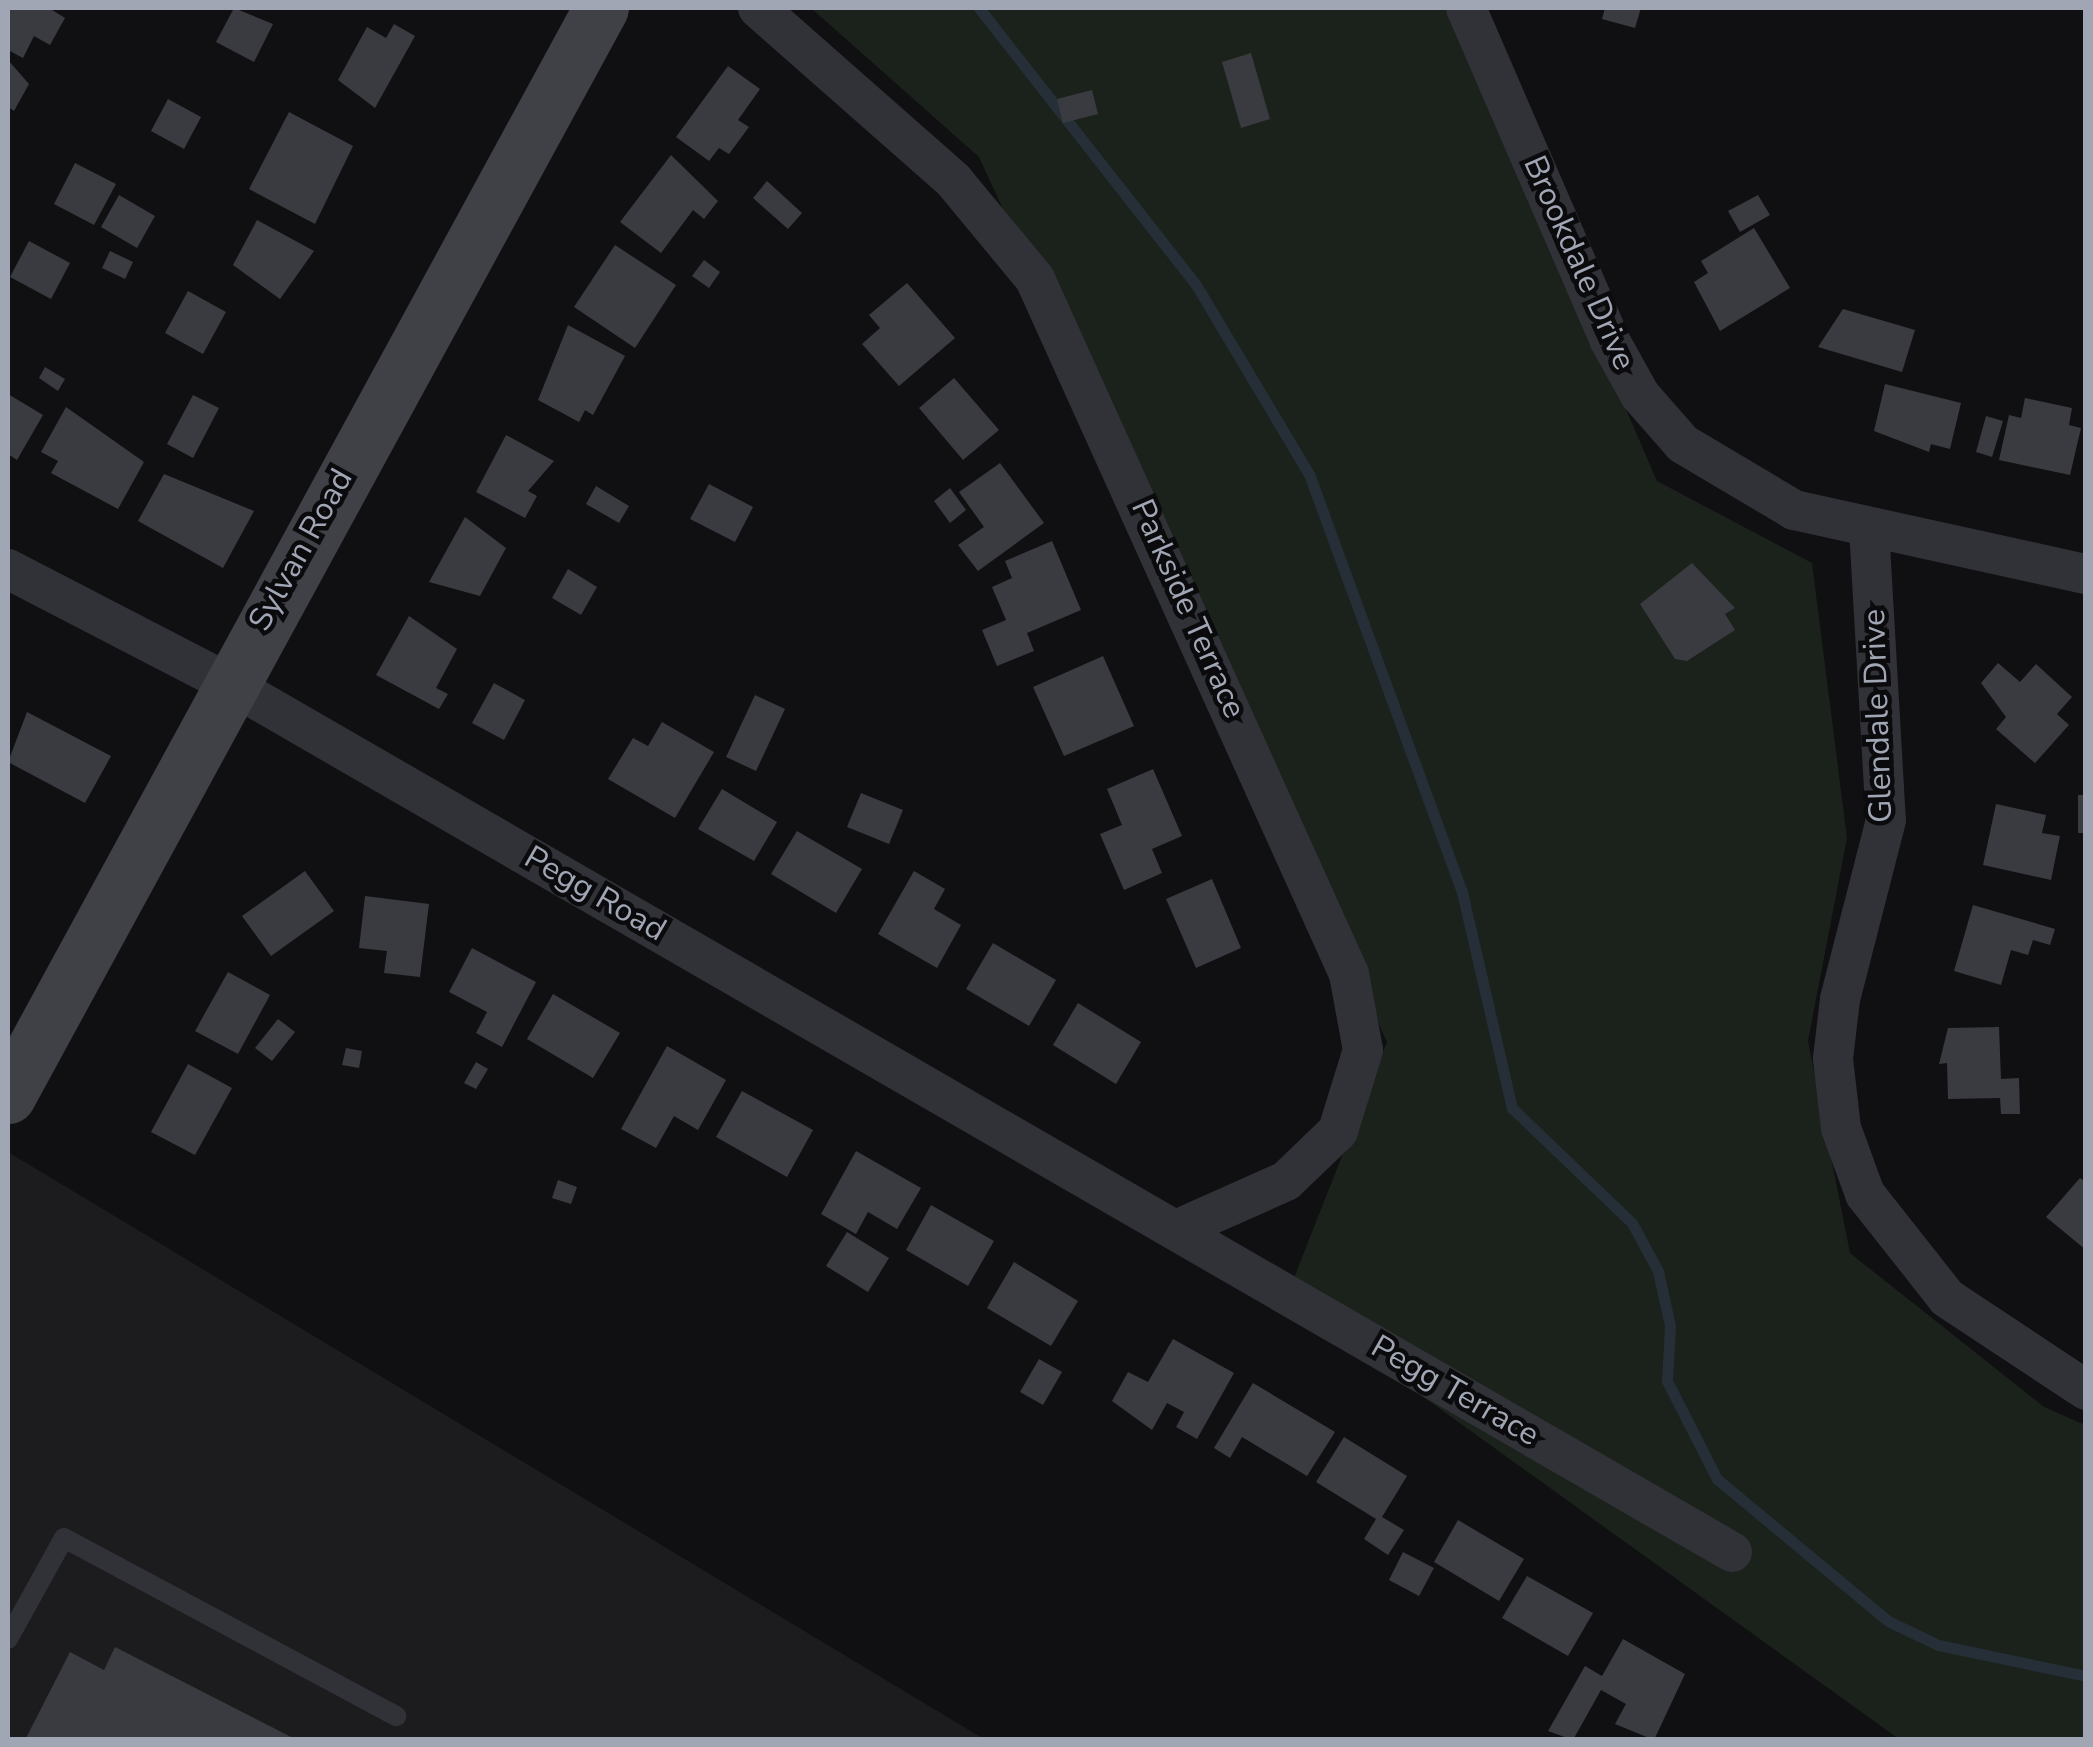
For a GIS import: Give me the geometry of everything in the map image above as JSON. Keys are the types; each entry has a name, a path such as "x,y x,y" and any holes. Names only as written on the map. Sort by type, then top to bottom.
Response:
{"main road":[{"name":"Sylvan Road","path":"8,1096 228,684 602,8"}],"street":[{"name":"Parkside Terrace","path":"758,8 954,181 1034,279 1077,356 1349,974 1364,1050 1338,1131 1286,1181 1178,1229"},
{"name":"Brookdale Drive","path":"1466,8 1640,395 1735,483 1869,528 2086,574"},
{"name":"Glendale Drive","path":"1869,528 1886,820 1840,998 1841,1128 1865,1194 1946,1298 2086,1390"},
{"name":"Pegg Road","path":"8,569 228,684 1178,1229"},
{"name":"Pegg Terrace","path":"1178,1229 1732,1552"}],"lane":[{"path":"8,1638 64,1538 396,1716"}],"shaded area":[{"path":"811,8 1452,8 1657,481 1812,563 1847,838 1808,1041 1850,1253 2044,1407 2085,1425 2085,1739 1899,1739 1286,1298 1387,1042 979,157"},
{"path":"8,1152 984,1739 8,1739"}],"building":[{"path":"8,8 49,8 65,18 50,45 34,36 23,58 8,50"},
{"path":"234,8 273,24 254,62 216,42"},
{"path":"1605,8 1641,8 1635,28 1602,19"},
{"path":"394,24 415,36 375,108 338,80 367,27 386,38"},
{"path":"1251,53 1270,119 1241,128 1222,62"},
{"path":"8,60 29,84 14,111 8,107"},
{"path":"728,66 760,89 738,120 749,127 729,154 719,148 709,161 676,137"},
{"path":"1092,90 1098,114 1063,123 1057,99"},
{"path":"168,99 201,117 184,149 151,131"},
{"path":"289,112 353,146 315,224 249,189"},
{"path":"671,155 718,201 704,219 693,210 661,253 620,222"},
{"path":"75,163 116,184 94,225 54,204"},
{"path":"767,181 802,213 788,229 753,198"},
{"path":"119,195 155,216 137,248 101,227"},
{"path":"1758,195 1770,215 1740,232 1728,211"},
{"path":"257,220 314,251 280,299 233,265"},
{"path":"1754,228 1790,288 1720,331 1694,282 1708,273 1701,261"},
{"path":"29,241 70,263 51,299 10,277"},
{"path":"615,245 676,285 635,348 574,307"},
{"path":"110,251 133,262 125,279 102,268"},
{"path":"704,260 720,272 709,288 692,276"},
{"path":"907,283 955,338 899,386 862,344 880,328 869,315"},
{"path":"188,291 226,312 203,354 165,333"},
{"path":"1843,309 1915,330 1902,372 1818,347"},
{"path":"568,325 625,356 593,415 585,410 579,422 538,400"},
{"path":"45,367 65,379 58,391 39,378"},
{"path":"954,378 999,430 963,460 919,408"},
{"path":"1885,384 1961,403 1950,449 1931,444 1929,452 1874,431"},
{"path":"8,394 43,415 17,460 8,454"},
{"path":"193,395 219,408 193,458 167,444"},
{"path":"2025,398 2072,408 2069,425 2081,428 2070,475 1999,460 2009,415 2021,418"},
{"path":"66,407 144,462 118,509 51,473 58,461 41,452"},
{"path":"1986,416 2003,421 1992,457 1976,452"},
{"path":"506,435 554,461 528,491 537,496 525,518 476,492"},
{"path":"1000,463 1044,523 978,571 958,545 984,527 959,492"},
{"path":"164,474 254,511 223,568 138,521"},
{"path":"709,484 753,507 735,542 690,519"},
{"path":"596,486 629,506 619,523 586,504"},
{"path":"950,488 966,510 950,523 934,501"},
{"path":"465,517 506,548 480,596 429,582"},
{"path":"1052,541 1081,610 1027,633 1034,651 997,666 982,630 1006,620 992,587 1012,578 1005,561"},
{"path":"1692,563 1735,608 1725,614 1735,630 1687,661 1675,659 1640,604"},
{"path":"568,569 597,587 581,615 552,598"},
{"path":"409,616 457,649 436,688 448,694 439,709 376,675"},
{"path":"1103,656 1134,726 1064,756 1033,687"},
{"path":"1998,663 2020,682 2036,664 2072,697 2057,714 2069,725 2035,763 1996,729 2006,717 1981,683"},
{"path":"494,683 525,700 504,740 472,723"},
{"path":"755,695 785,709 756,771 726,757"},
{"path":"27,712 111,756 85,803 8,762"},
{"path":"662,722 714,752 675,818 608,779 633,738 648,746"},
{"path":"1153,769 1182,836 1152,849 1162,873 1124,890 1100,834 1122,825 1107,789"},
{"path":"722,789 777,822 754,861 698,829"},
{"path":"861,793 903,810 889,844 847,827"},
{"path":"2078,795 2086,795 2086,833 2078,833"},
{"path":"1996,804 2046,815 2042,833 2060,836 2051,880 1983,865"},
{"path":"797,831 862,869 836,913 771,874"},
{"path":"305,871 334,911 271,956 242,916"},
{"path":"914,871 945,889 934,909 961,925 937,968 878,934"},
{"path":"1212,879 1241,948 1196,968 1166,899"},
{"path":"365,896 429,904 420,977 384,973 387,951 359,948"},
{"path":"1973,905 2055,929 2050,945 2033,940 2028,955 2011,950 2001,985 1954,971"},
{"path":"993,943 1056,980 1029,1026 966,989"},
{"path":"472,948 536,982 502,1047 476,1033 487,1012 449,992"},
{"path":"228,972 270,995 238,1054 195,1031"},
{"path":"553,994 620,1033 593,1078 527,1039"},
{"path":"1078,1003 1141,1042 1116,1084 1053,1045"},
{"path":"278,1019 295,1032 272,1061 255,1048"},
{"path":"1999,1027 2001,1079 2019,1078 2020,1114 2001,1114 2000,1098 1948,1099 1947,1063 1939,1064 1948,1028"},
{"path":"667,1046 726,1080 698,1130 674,1116 656,1148 621,1129"},
{"path":"346,1048 362,1051 359,1068 342,1065"},
{"path":"476,1062 488,1069 476,1089 464,1083"},
{"path":"188,1064 232,1088 195,1155 151,1132"},
{"path":"742,1091 813,1130 787,1177 716,1137"},
{"path":"856,1151 921,1188 897,1229 868,1212 856,1234 821,1214"},
{"path":"2080,1178 2086,1182 2086,1250 2046,1217"},
{"path":"558,1180 577,1187 571,1204 552,1198"},
{"path":"931,1205 994,1241 968,1286 906,1250"},
{"path":"847,1232 889,1258 868,1292 826,1266"},
{"path":"1014,1262 1078,1301 1051,1346 987,1308"},
{"path":"1173,1339 1234,1373 1197,1439 1176,1427 1184,1412 1167,1403 1152,1430 1112,1401 1128,1372 1148,1382"},
{"path":"1039,1359 1062,1372 1043,1405 1020,1392"},
{"path":"1253,1383 1335,1432 1307,1476 1242,1437 1230,1458 1214,1448"},
{"path":"1344,1437 1407,1476 1382,1517 1404,1530 1388,1555 1364,1539 1376,1519 1316,1482"},
{"path":"1458,1520 1524,1559 1499,1601 1434,1562"},
{"path":"1403,1552 1434,1568 1419,1596 1389,1580"},
{"path":"1527,1576 1593,1613 1568,1656 1502,1618"},
{"path":"1623,1639 1685,1674 1654,1740 1615,1724 1626,1704 1601,1690 1573,1740 1548,1731 1585,1666 1602,1676"},
{"path":"115,1647 297,1740 25,1740 70,1652 104,1670"}],"waterway":[{"path":"979,8 1195,283 1309,474 1462,892 1512,1108 1632,1223 1658,1271 1670,1326 1667,1381 1717,1479 1888,1621 1938,1645 2086,1676"}]}
